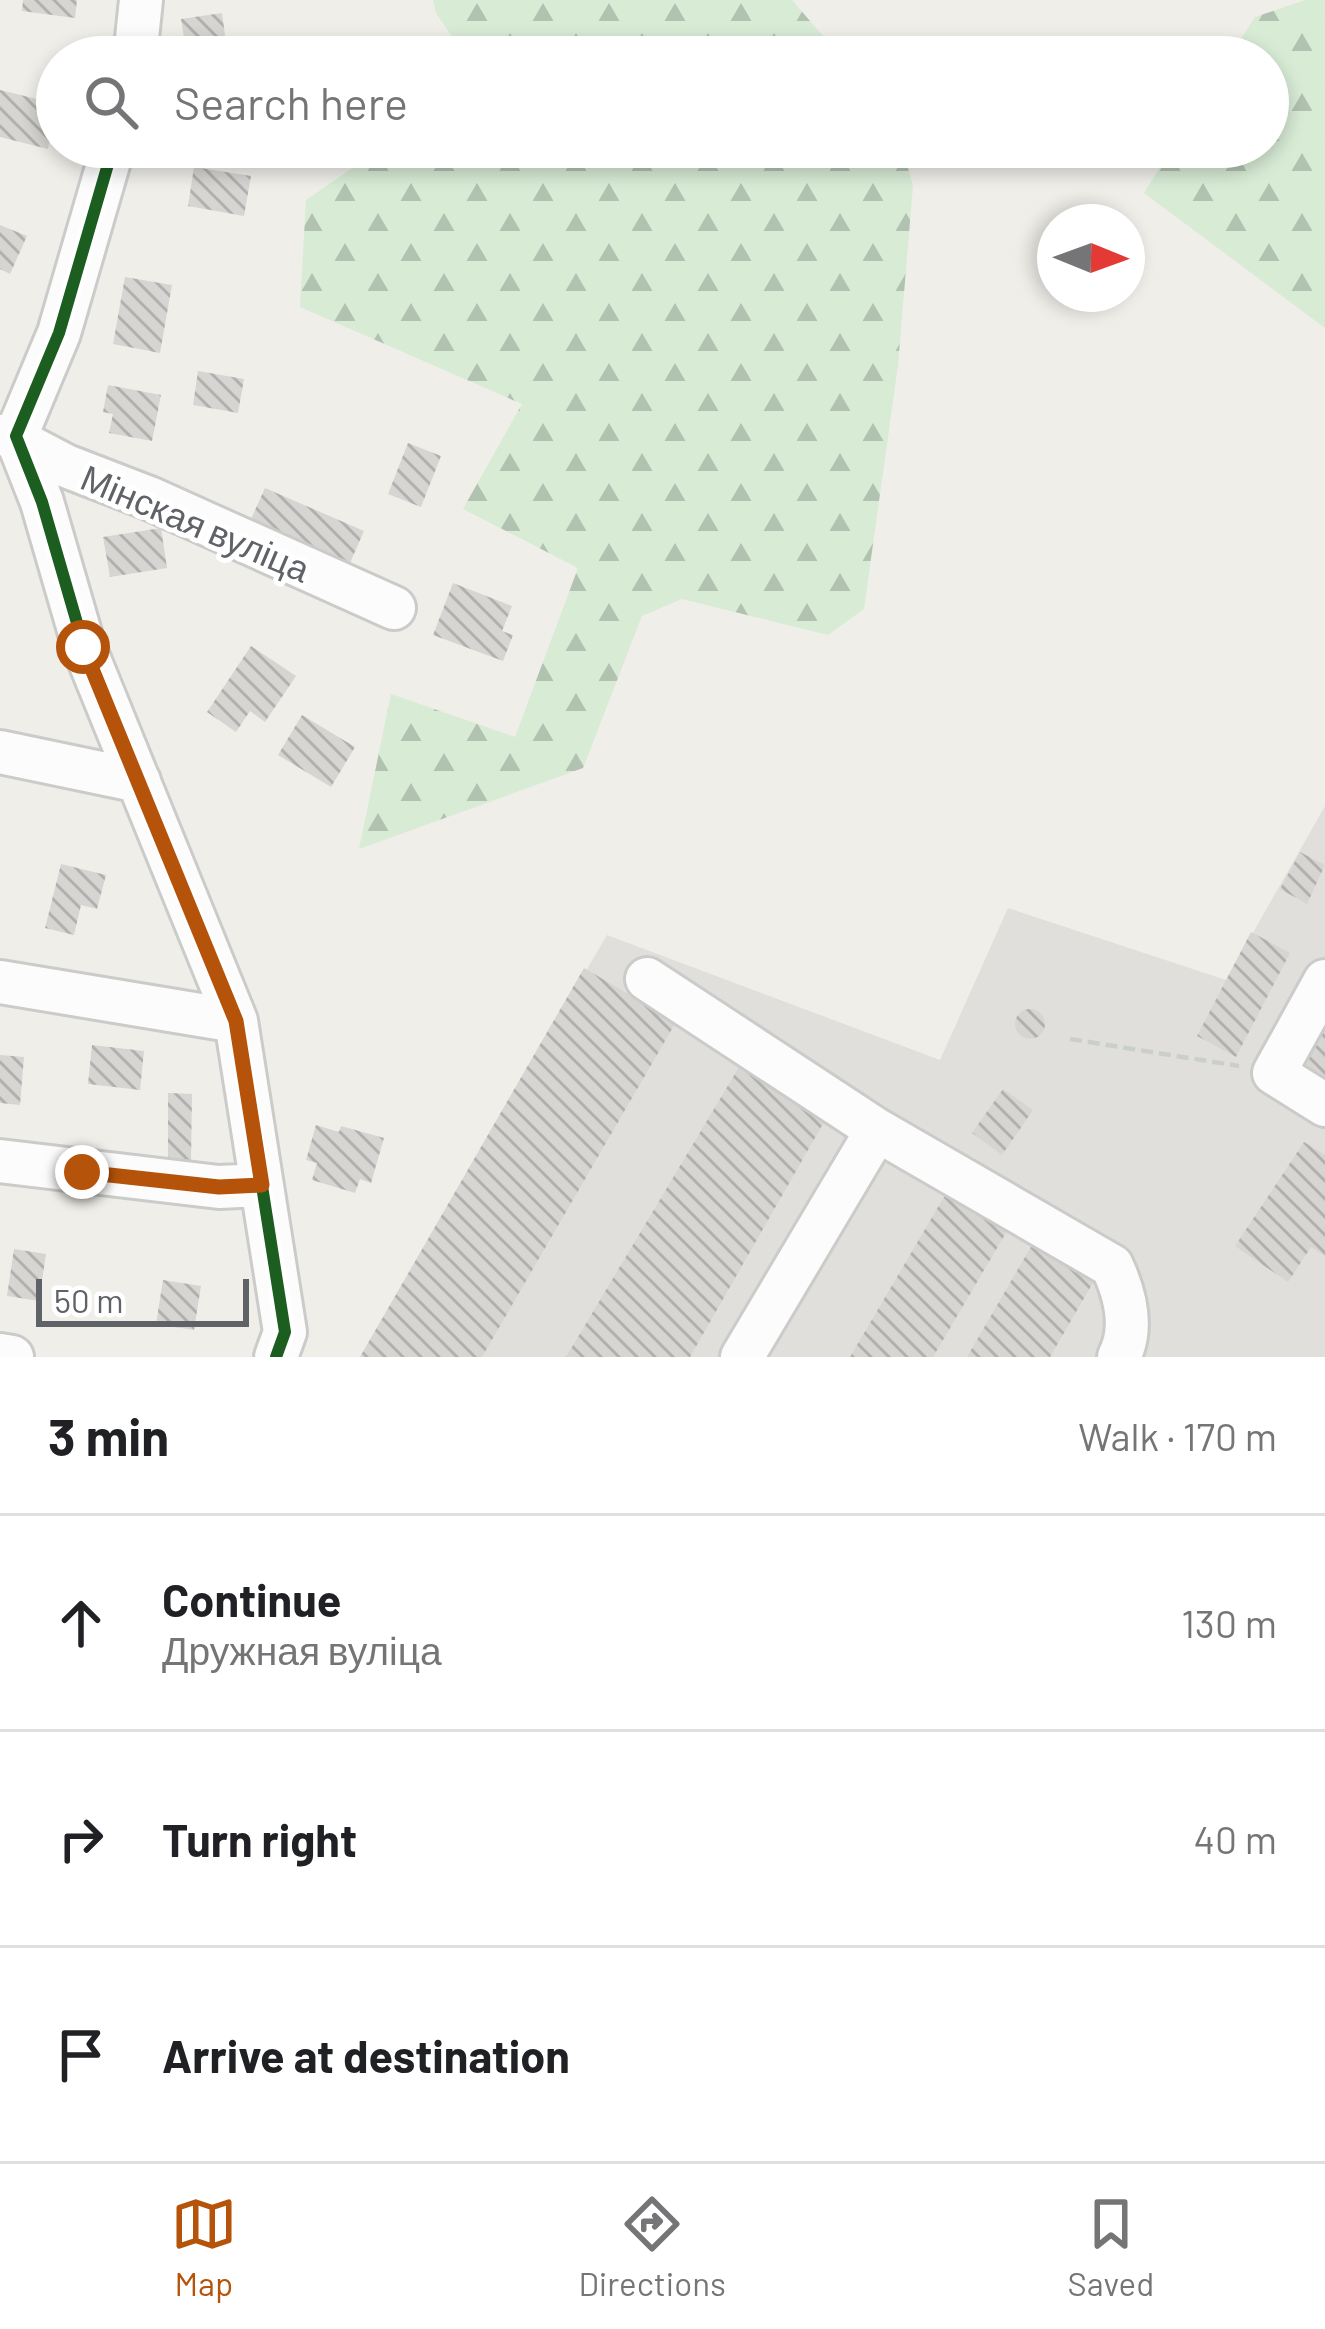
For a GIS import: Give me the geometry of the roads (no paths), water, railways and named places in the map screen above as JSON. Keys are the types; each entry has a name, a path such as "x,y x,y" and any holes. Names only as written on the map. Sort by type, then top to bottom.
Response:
{"street":[{"path":"138,36 142,0"},
{"path":"107,168 58,333 8,435 42,502 83,647 236,1021 285,1331 276,1357"},
{"name":"Мінская вуліца","path":"8,435 66,466 149,498 394,608"},
{"path":"0,752 139,782"},
{"path":"647,980 877,1130 1112,1266 1127,1299 1124,1350 1119,1357"},
{"path":"1325,981 1274,1073 1325,1106"},
{"path":"0,982 236,1021"},
{"path":"742,1357 877,1130"},
{"path":"0,1161 219,1187 262,1185"},
{"path":"0,1355 12,1357"}]}
